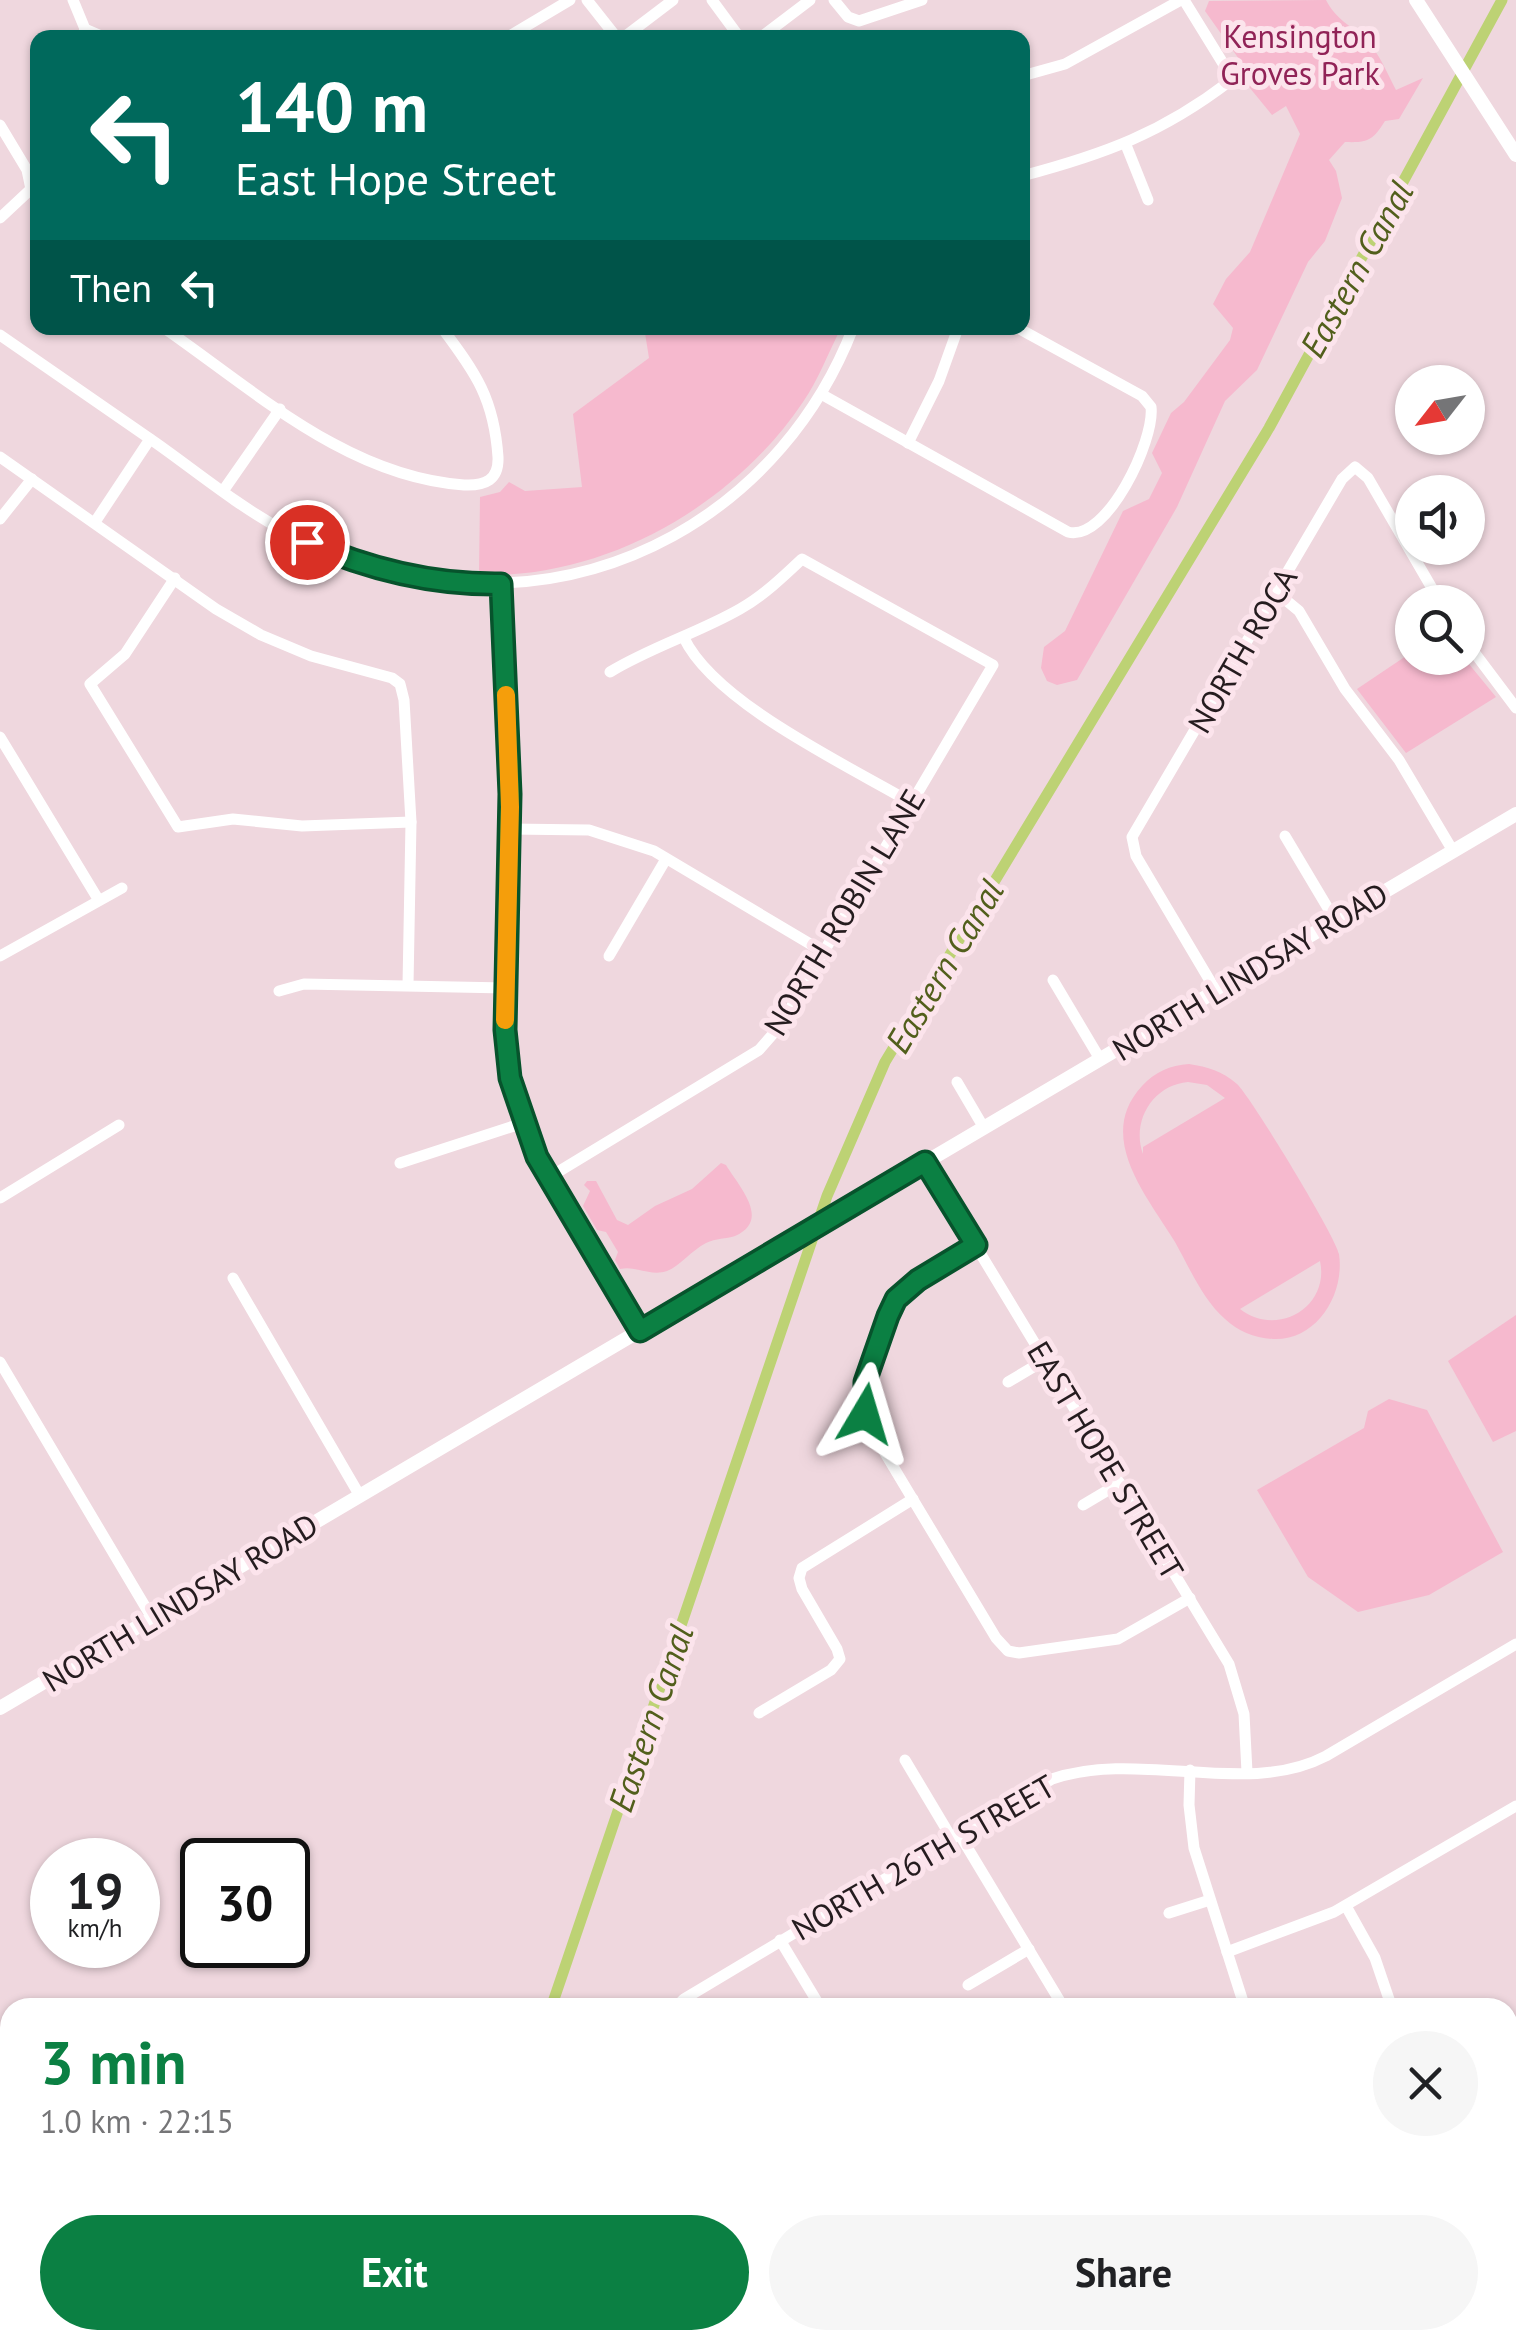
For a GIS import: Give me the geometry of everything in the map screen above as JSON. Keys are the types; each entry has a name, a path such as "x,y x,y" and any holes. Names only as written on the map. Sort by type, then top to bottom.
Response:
{"main road":[{"path":"1416,0 1516,156"},
{"name":"NORTH LINDSAY ROAD","path":"0,1708 1516,814"}],"street":[{"path":"73,0 83,30"},
{"path":"519,30 570,0"},
{"path":"587,0 613,30"},
{"path":"631,30 673,0"},
{"path":"712,0 734,30"},
{"path":"771,30 810,0"},
{"path":"834,0 848,17 859,22 922,0"},
{"path":"1030,74 1065,64 1182,0 1230,81 1196,107 1126,145 1030,174"},
{"path":"0,126 27,170 30,185"},
{"path":"1126,145 1148,200"},
{"path":"0,218 30,191"},
{"path":"0,335 277,527 360,564 420,579 501,584 578,573 636,554 720,506 786,443 821,394 850,335"},
{"path":"174,335 346,451 417,478 478,486 493,478 498,465 492,411 477,374 450,335"},
{"path":"908,443 933,394 955,335"},
{"path":"821,394 1068,532 1082,534 1095,525 1131,477 1151,422 1151,406 1142,396 1030,335"},
{"path":"223,491 280,408"},
{"path":"94,522 150,440"},
{"path":"0,457 216,609 261,635 311,656 396,681 404,700 411,822 408,986"},
{"name":"NORTH ROCA","path":"1216,991 1136,856 1132,837 1342,479 1356,467 1368,478 1430,585"},
{"path":"0,520 32,479"},
{"name":"NORTH ROBIN LANE","path":"548,1178 759,1050 780,1026 993,665 802,559 744,608 684,638"},
{"path":"175,578 125,654 90,684 178,827 233,819 302,826 411,822"},
{"path":"501,584 510,829 506,1057 523,1124 548,1178 640,1331"},
{"path":"1276,592 1299,610 1345,689 1399,760 1453,851"},
{"path":"610,672 635,656 684,638 721,684 748,706 910,802"},
{"path":"1485,667 1516,708"},
{"path":"0,737 98,899"},
{"path":"510,829 589,830 654,851 822,951"},
{"path":"1285,836 1335,920"},
{"path":"609,956 666,859"},
{"path":"0,956 122,888"},
{"path":"1053,980 1100,1059"},
{"path":"278,991 304,984 506,988"},
{"path":"957,1082 984,1128"},
{"path":"400,1162 523,1124"},
{"path":"0,1198 119,1126"},
{"name":"EAST HOPE STREET","path":"925,1162 1222,1653 1238,1688 1246,1728 1247,1772"},
{"path":"976,1245 918,1280 896,1299 865,1382 863,1404 868,1424 1000,1643 1008,1651 1024,1653 1118,1639 1190,1598"},
{"path":"233,1278 360,1496"},
{"path":"1008,1382 1045,1360"},
{"path":"0,1362 152,1618"},
{"path":"1083,1506 1120,1483"},
{"path":"759,1713 831,1670 840,1658 802,1589 802,1568 913,1499"},
{"name":"NORTH 26TH STREET","path":"686,1998 1028,1790 1075,1771 1111,1768 1288,1771 1318,1761 1516,1644"},
{"path":"905,1760 1058,1998"},
{"path":"1190,1770 1191,1833 1242,1998"},
{"path":"1227,1952 1301,1927 1346,1906 1516,1806"},
{"path":"1169,1913 1210,1900"},
{"path":"1346,1906 1370,1948 1388,1998"},
{"path":"780,1940 815,1998"},
{"path":"968,1985 1029,1949"}],"green space":[{"name":"Kensington Groves Park","path":"1326,0 1371,45 1396,90 1423,78 1399,119 1385,121 1369,139 1345,142 1329,160 1336,171 1342,198 1325,241 1308,262 1257,370 1225,401 1177,507 1077,680 1057,685 1047,681 1041,668 1044,647 1065,631 1123,511 1149,499 1162,473 1152,453 1171,413 1184,402 1230,340 1233,328 1213,304 1226,279 1250,252 1300,134 1286,106 1272,115 1245,82 1246,69 1205,11 1209,1"},
{"path":"645,335 838,335 809,393 774,439 741,473 703,503 662,529 573,564 526,573 479,575 480,497 500,492 509,482 525,491 582,487 573,414 649,358"},
{"path":"1395,663 1395,675 1478,675 1496,697 1406,753 1357,689"},
{"path":"1182,1065 1214,1070 1237,1084 1275,1139 1339,1254 1337,1284 1325,1312 1315,1324 1289,1338 1247,1333 1217,1311 1130,1166 1123,1125 1129,1105 1152,1077","holes":["1188,1082 1207,1085 1225,1098 1143,1147 1143,1154 1140,1129 1148,1107 1165,1090","1320,1261 1317,1292 1298,1313 1270,1320 1240,1309"]},
{"path":"721,1163 749,1203 752,1213 746,1229 706,1243 667,1271 620,1269 615,1260 618,1252 606,1232 597,1230 583,1206 590,1191 584,1185 587,1181 596,1181 617,1220 628,1225 655,1206 692,1189"},
{"path":"1516,1315 1516,1431 1493,1442 1448,1361"},
{"path":"1389,1399 1427,1410 1503,1552 1429,1595 1358,1612 1308,1577 1257,1490 1364,1428 1368,1411"}],"waterway":[{"name":"Eastern Canal","path":"554,1998 827,1196 885,1062 1269,428 1502,0"}],"slow traffic":[{"path":"505,1020 510,807 506,695"}],"route":[{"path":"307,542 391,574 466,584 501,584 510,794 506,1057 516,1104 537,1157 640,1331 925,1162 976,1245 918,1280 896,1299 865,1382 865,1414"}]}
